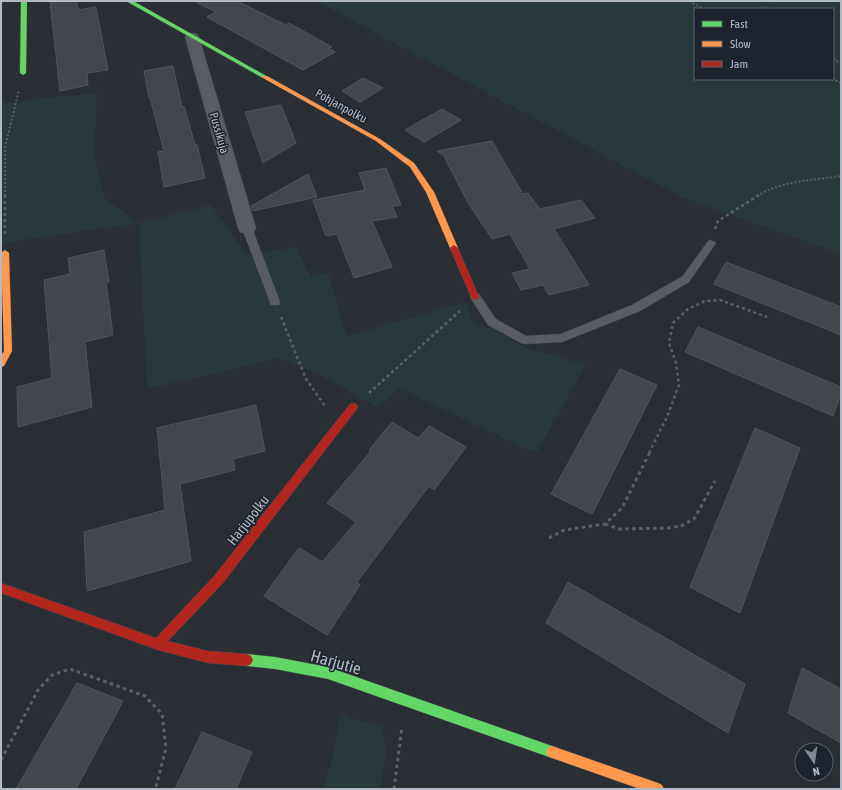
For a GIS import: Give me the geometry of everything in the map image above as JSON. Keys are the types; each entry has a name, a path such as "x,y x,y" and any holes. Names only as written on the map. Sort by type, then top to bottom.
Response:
{"street":[{"path":"23,72 24,1"},
{"name":"Pohjanpolku","path":"129,1 378,140 412,165 430,192 475,297"},
{"name":"Pussikuja","path":"192,37 247,228"},
{"path":"1,364 8,351 5,253"},
{"name":"Harjupolku","path":"158,644 219,579 353,407"},
{"name":"Harjutie","path":"1,588 158,644 208,657 275,663 328,673 658,789"}],"lane":[{"path":"247,228 275,302"},
{"path":"475,297 492,322 525,340 562,338 636,308 686,279 711,243"}],"path":[{"path":"689,1 702,8"},
{"path":"5,253 5,147 23,72"},
{"path":"711,243 718,221 765,191 798,182 841,176"},
{"path":"353,407 475,297"},
{"path":"604,524 622,508 667,417 679,385 676,363 669,343 673,324 688,309 705,300 720,300 767,318"},
{"path":"275,302 306,379 339,425"},
{"path":"549,538 564,530 604,524 619,529 668,528 681,526 694,519 715,481"},
{"path":"1,760 38,690 52,675 70,669 145,696 162,714 166,748 156,787"},
{"path":"394,789 394,772 403,723"}],"shaded area":[{"path":"316,1 756,1 773,8 694,8 694,80 834,80 834,34 841,37 841,254 681,197"},
{"path":"759,1 841,1 841,36 834,32 834,8 776,8"},
{"path":"1,93 4,103 60,96 97,94 94,154 104,198 139,223 1,243"},
{"path":"211,205 247,255 296,247 312,278 328,273 347,336 467,302 473,322 496,330 524,347 586,365 537,452 529,450 399,389 378,408 322,376 279,358 147,389 139,223"},
{"path":"340,712 360,721 382,727 386,749 381,789 321,789 324,786 333,756"}],"building":[{"path":"76,1 78,10 96,7 108,70 87,73 88,85 60,91 50,2"},
{"path":"194,1 237,1 286,25 289,23 332,47 328,48 335,52 303,70 207,17 216,12"},
{"path":"173,66 182,107 184,106 195,145 197,145 205,178 164,187 158,152 164,151 149,98 144,71"},
{"path":"363,78 383,88 360,102 342,91"},
{"path":"281,105 296,143 263,163 245,112"},
{"path":"442,109 461,120 424,142 405,130"},
{"path":"492,141 523,194 528,193 540,209 581,200 595,218 554,229 589,285 549,295 543,285 521,290 512,273 530,269 510,234 492,239 468,203 445,158 447,158 437,151"},
{"path":"386,168 401,205 392,206 397,217 372,221 392,267 354,278 337,234 326,236 313,200 365,190 359,173"},
{"path":"308,174 317,197 253,211 251,206"},
{"path":"104,250 109,282 106,283 113,335 85,342 92,407 18,427 17,387 52,378 44,280 70,274 68,258"},
{"path":"726,262 841,307 841,335 714,284"},
{"path":"698,327 841,387 841,394 833,416 685,352"},
{"path":"620,369 657,385 592,514 551,494"},
{"path":"256,405 265,451 233,459 235,470 180,484 191,561 87,591 84,532 165,510 157,428"},
{"path":"392,422 418,438 429,426 466,447 434,490 429,486 357,582 360,585 327,635 264,596 299,548 322,562 356,522 327,503 371,451 369,450"},
{"path":"755,428 800,448 740,613 690,587"},
{"path":"568,582 745,684 728,733 546,623"},
{"path":"802,668 841,689 841,743 788,713"},
{"path":"77,683 123,701 76,789 16,789"},
{"path":"202,732 252,752 236,789 175,789"}],"traffic: fast":[{"path":"23,73 24,1"},
{"path":"129,1 265,77"},
{"path":"247,660 275,663 328,673 552,752"}],"traffic: slow":[{"path":"265,77 378,140 412,165 430,192 454,248"},
{"path":"1,364 8,351 5,253"},
{"path":"552,752 658,789"}],"traffic: jam":[{"path":"454,248 475,297"},
{"path":"158,644 219,579 353,407"},
{"path":"1,588 158,644 208,657 247,660"}]}
